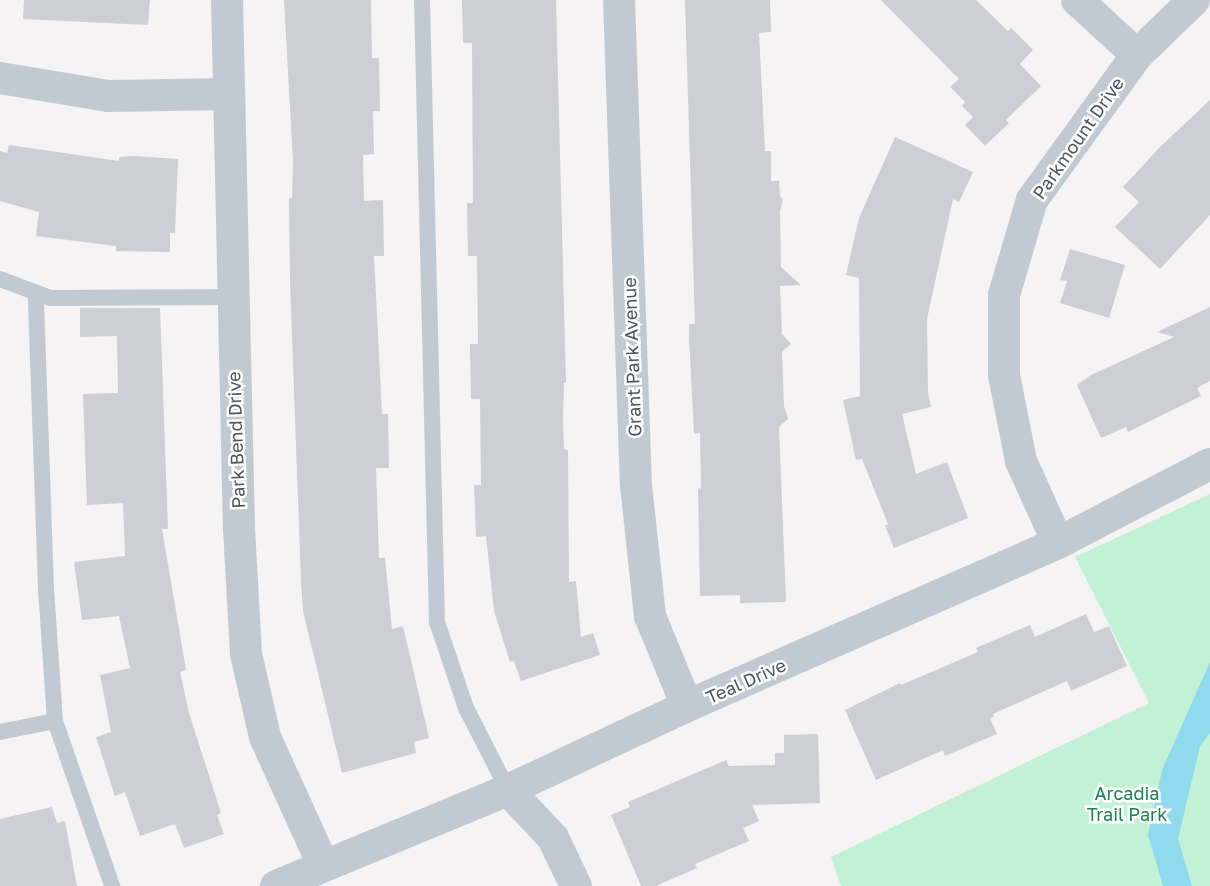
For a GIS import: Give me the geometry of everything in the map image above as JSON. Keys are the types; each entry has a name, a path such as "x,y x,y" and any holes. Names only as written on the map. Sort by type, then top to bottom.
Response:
{"street":[{"name":"Park Bend Drive","path":"227,0 232,297 239,530 246,654 265,737 323,865"},
{"name":"Grant Park Avenue","path":"620,0 636,485 650,616 687,706"},
{"path":"1077,0 1137,55"},
{"name":"Parkmount Drive","path":"1058,543 1021,461 1004,375 1004,295 1032,200 1137,55 1194,0"},
{"path":"0,78 109,96 228,94"},
{"name":"Teal Drive","path":"276,886 508,790 687,706 1058,543 1210,464"},
{"path":"508,790 553,838 576,886"}],"lane":[{"path":"422,0 437,622 466,708 508,790"},
{"path":"0,279 36,295 50,298 232,297"},
{"path":"36,295 46,588 55,721 112,886"},
{"path":"0,732 55,721"}],"green space":[{"name":"Arcadia Trail Park","path":"1210,494 1210,886 841,886 831,857 1149,703 1075,557"}],"water":[{"path":"1210,662 1210,733 1200,746 1178,839 1192,886 1163,886 1148,835 1162,770"}],"building":[{"path":"24,0 150,0 148,25 23,19"},
{"path":"284,0 371,0 372,58 379,58 380,111 373,111 374,154 363,155 364,201 383,200 384,256 374,256 382,414 388,414 389,468 376,468 379,558 385,558 392,629 403,626 429,738 414,742 416,753 342,773 303,611 290,281 289,198 292,198 293,162"},
{"path":"462,0 556,0 566,383 564,383 563,420 564,449 568,450 569,582 576,581 581,637 593,633 600,655 521,681 514,661 510,662 494,611 486,536 476,537 474,485 481,485 480,399 471,399 470,344 478,344 477,256 468,256 467,203 473,203 472,43 463,43"},
{"path":"685,0 770,0 771,32 759,33 765,151 771,151 771,181 779,181 780,196 783,199 780,212 781,267 801,285 780,286 782,334 791,344 782,352 784,406 788,419 779,427 786,602 740,603 740,595 700,596 698,489 701,488 700,433 694,434 689,337 689,324 695,324"},
{"path":"881,0 976,0 1008,31 1011,28 1033,50 1020,64 1041,86 1006,120 1009,123 985,146 965,125 973,117 962,106 965,102 950,87 959,79"},
{"path":"1210,100 1210,215 1160,269 1115,227 1139,202 1123,187 1160,147"},
{"path":"895,137 973,172 959,202 953,199 927,319 928,392 931,407 902,414 916,474 947,462 968,518 894,548 885,526 888,524 862,459 856,460 843,400 860,396 859,278 846,275 859,218"},
{"path":"9,145 119,161 119,157 133,156 178,159 175,233 170,233 170,252 116,251 116,246 36,236 39,212 0,201 0,151 7,153"},
{"path":"1070,249 1125,265 1109,318 1060,303 1067,281 1060,280"},
{"path":"1210,307 1210,381 1197,388 1201,396 1128,432 1126,427 1101,438 1077,385 1091,375 1174,337 1157,332"},
{"path":"80,308 160,308 168,529 162,529 186,670 180,672 189,713 221,813 217,815 224,834 184,848 175,824 140,836 125,792 115,796 96,737 111,732 100,675 130,668 119,616 82,620 74,562 125,556 123,503 87,505 83,394 118,393 117,336 80,337"},
{"path":"1086,614 1094,632 1109,626 1127,666 1071,691 1067,681 993,714 994,717 990,718 997,734 945,756 943,750 876,780 845,710 900,683 901,685 978,652 976,648 1030,625 1035,637"},
{"path":"818,734 820,803 752,805 759,821 743,828 749,841 695,864 697,868 656,886 641,886 611,815 630,807 628,802 726,760 729,766 775,765 775,753 784,753 784,735"},
{"path":"52,807 57,823 65,821 77,886 0,886 0,819"}]}
